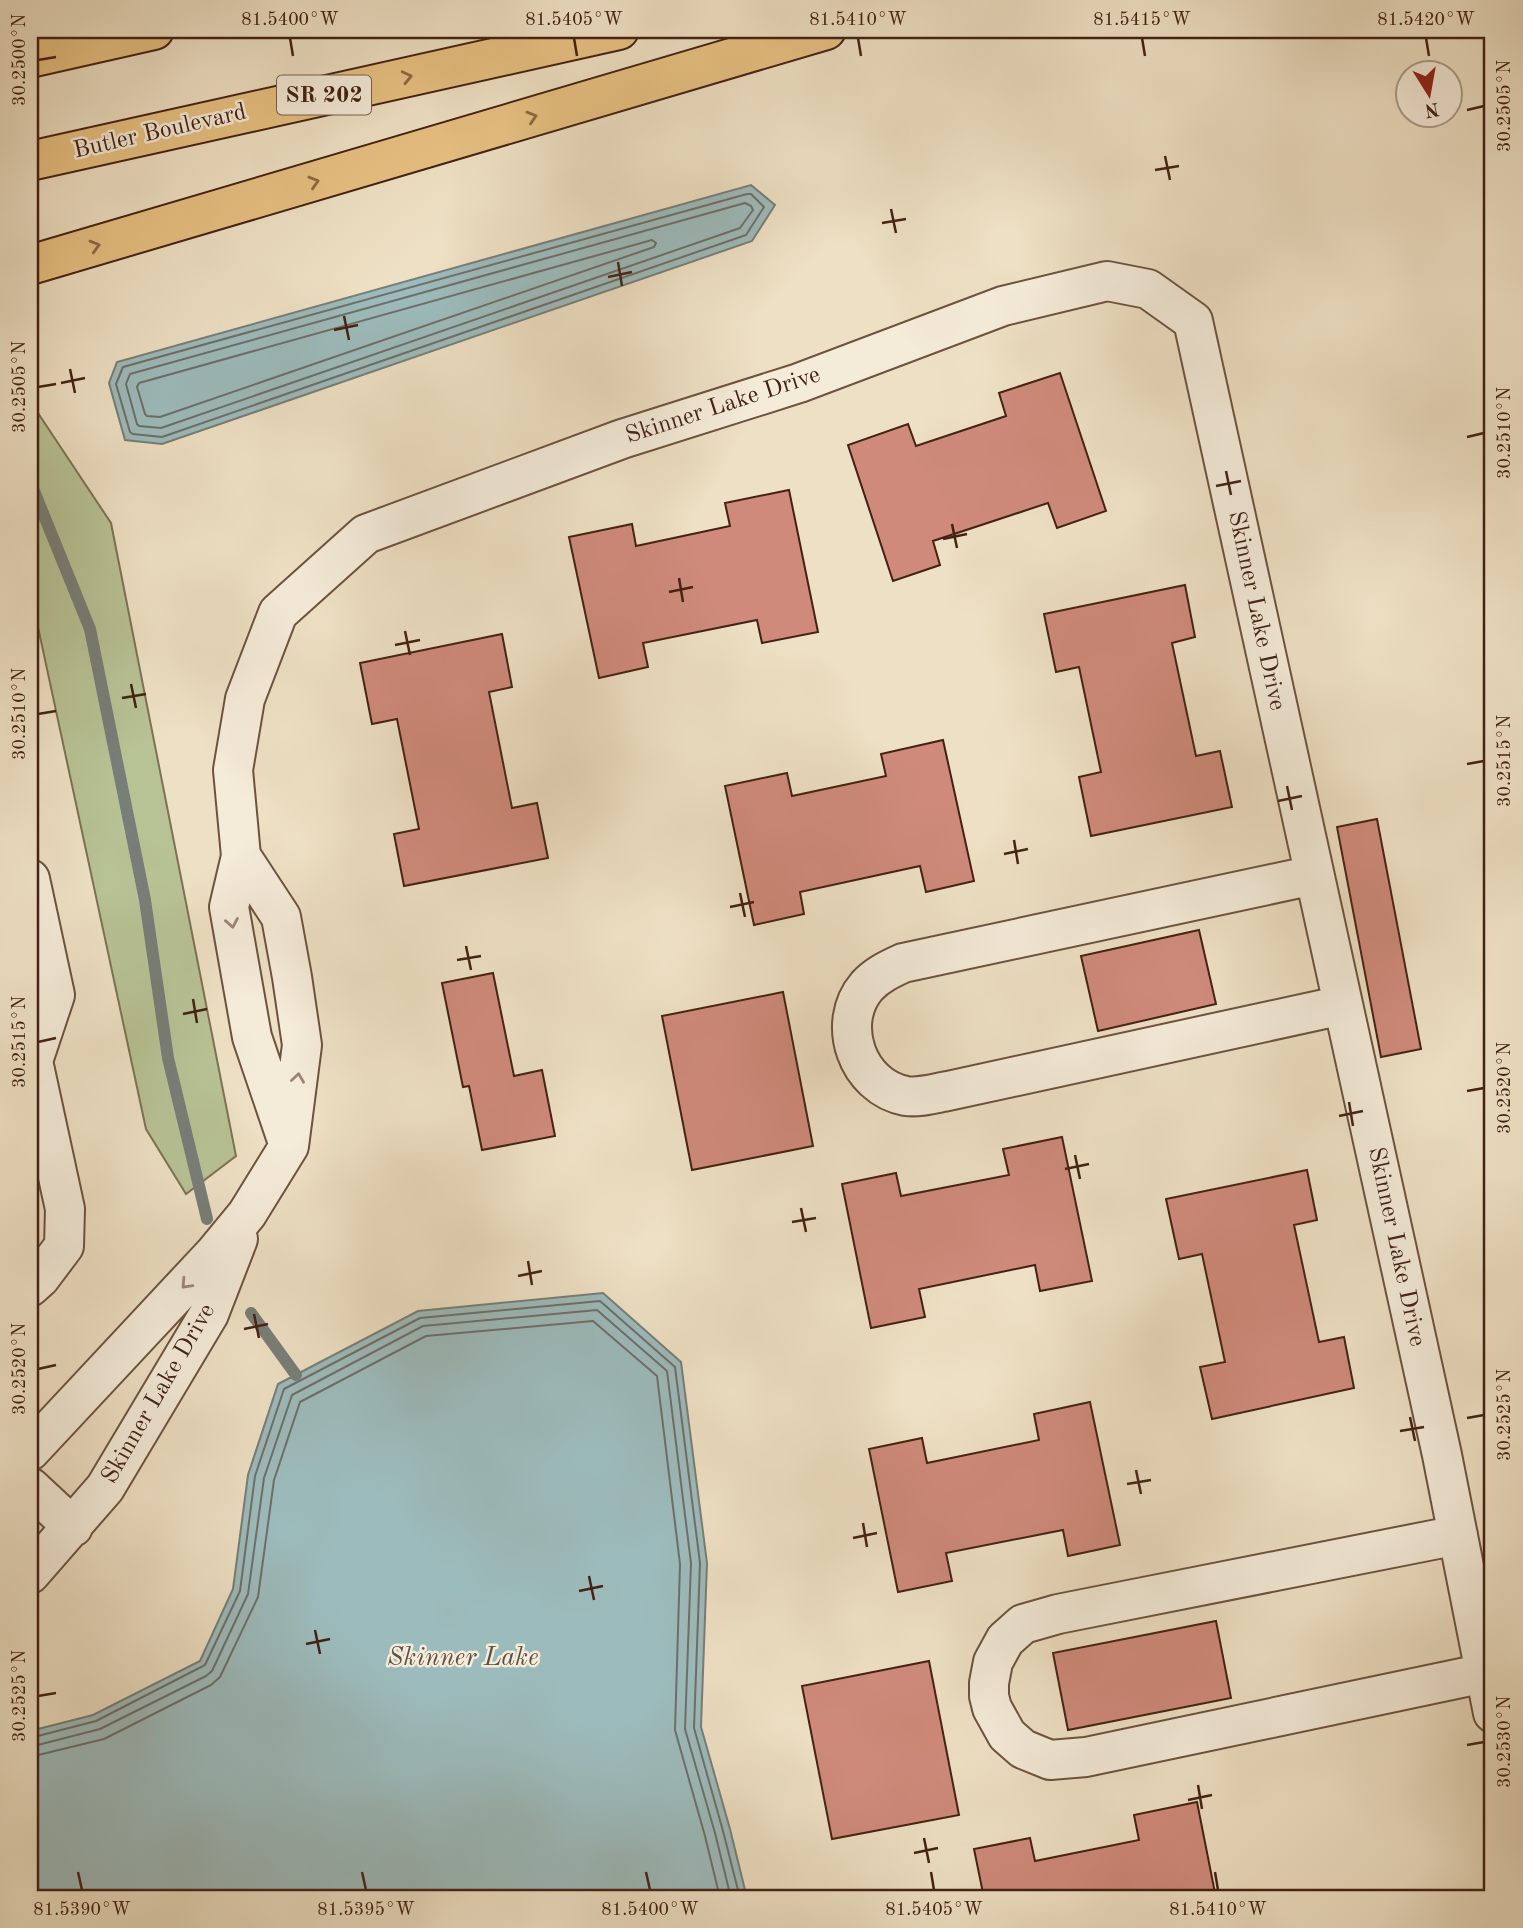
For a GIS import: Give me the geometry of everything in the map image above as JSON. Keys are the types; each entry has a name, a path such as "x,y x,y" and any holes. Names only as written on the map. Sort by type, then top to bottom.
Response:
{"highway":[{"path":"30,58 154,30"},
{"name":"Butler Boulevard","path":"30,161 619,30"},
{"path":"30,265 826,30"}],"street":[{"name":"Skinner Lake Drive","path":"289,1146 252,1037 229,906 241,856 233,770 244,699 278,613 366,534 622,439 799,383 1003,306 1107,281 1148,289 1194,321 1442,1455 1493,1713"},
{"name":"Skinner Lake Drive","path":"30,1451 214,1254 247,1214 289,1146 302,1045 292,977 281,917 241,856"},
{"path":"1314,875 903,963 884,972 867,986 856,1004 851,1033 859,1061 872,1079 891,1091 908,1096 948,1091 1343,1005"},
{"path":"30,880 55,995 32,1061 65,1209 64,1246 30,1287"},
{"name":"Skinner Lake Drive","path":"30,1574 105,1488 209,1314 247,1214"},
{"path":"30,1487 73,1527"},
{"path":"1458,1535 1058,1614 1023,1624 1005,1640 993,1661 989,1683 992,1708 1007,1735 1023,1749 1050,1760 1086,1757 1485,1673"}],"green space":[{"path":"30,401 111,523 236,1156 186,1194 146,1129 30,590"}],"water":[{"path":"751,185 775,205 752,241 162,444 125,440 109,383 117,362"},
{"name":"Skinner Lake","path":"603,1293 681,1362 707,1563 701,1727 747,1898 30,1898 30,1731 93,1715 200,1661 233,1589 248,1475 278,1384 418,1311"}],"building":[{"path":"1060,373 1106,511 1057,528 1048,503 933,541 940,565 893,581 848,445 908,424 916,446 1006,416 999,393"},
{"path":"789,490 818,632 762,643 757,620 643,643 648,667 599,678 569,537 632,524 636,546 730,526 725,503"},
{"path":"1185,585 1195,637 1172,643 1196,756 1220,751 1232,807 1091,836 1079,777 1101,772 1079,667 1056,672 1044,614"},
{"path":"502,634 512,687 489,692 512,808 537,803 548,858 404,886 394,834 419,829 397,719 372,724 360,663"},
{"path":"943,740 974,881 926,892 920,866 800,892 804,914 754,925 725,786 787,773 792,796 886,776 881,754"},
{"path":"1377,819 1421,1049 1381,1057 1337,827"},
{"path":"1199,930 1216,1004 1098,1031 1081,956"},
{"path":"493,973 514,1076 542,1070 555,1136 482,1150 469,1086 463,1087 442,983"},
{"path":"783,992 813,1146 692,1170 662,1016"},
{"path":"1062,1137 1092,1281 1040,1291 1035,1265 919,1289 925,1317 871,1328 842,1184 896,1173 901,1196 1009,1175 1003,1149"},
{"path":"1307,1170 1317,1220 1294,1225 1319,1342 1344,1337 1354,1388 1212,1419 1200,1367 1225,1362 1202,1254 1179,1259 1166,1199"},
{"path":"1090,1402 1120,1545 1068,1556 1063,1530 946,1553 952,1581 898,1592 869,1449 922,1438 927,1463 1039,1440 1034,1414"},
{"path":"1216,1621 1231,1698 1068,1730 1053,1653"},
{"path":"929,1661 959,1815 832,1839 802,1686"},
{"path":"1197,1802 1216,1898 984,1898 974,1849 1030,1838 1035,1861 1139,1840 1134,1815"}],"waterway":[{"path":"30,481 90,629 145,900 168,1058 207,1219"},
{"path":"251,1313 296,1375"}]}
